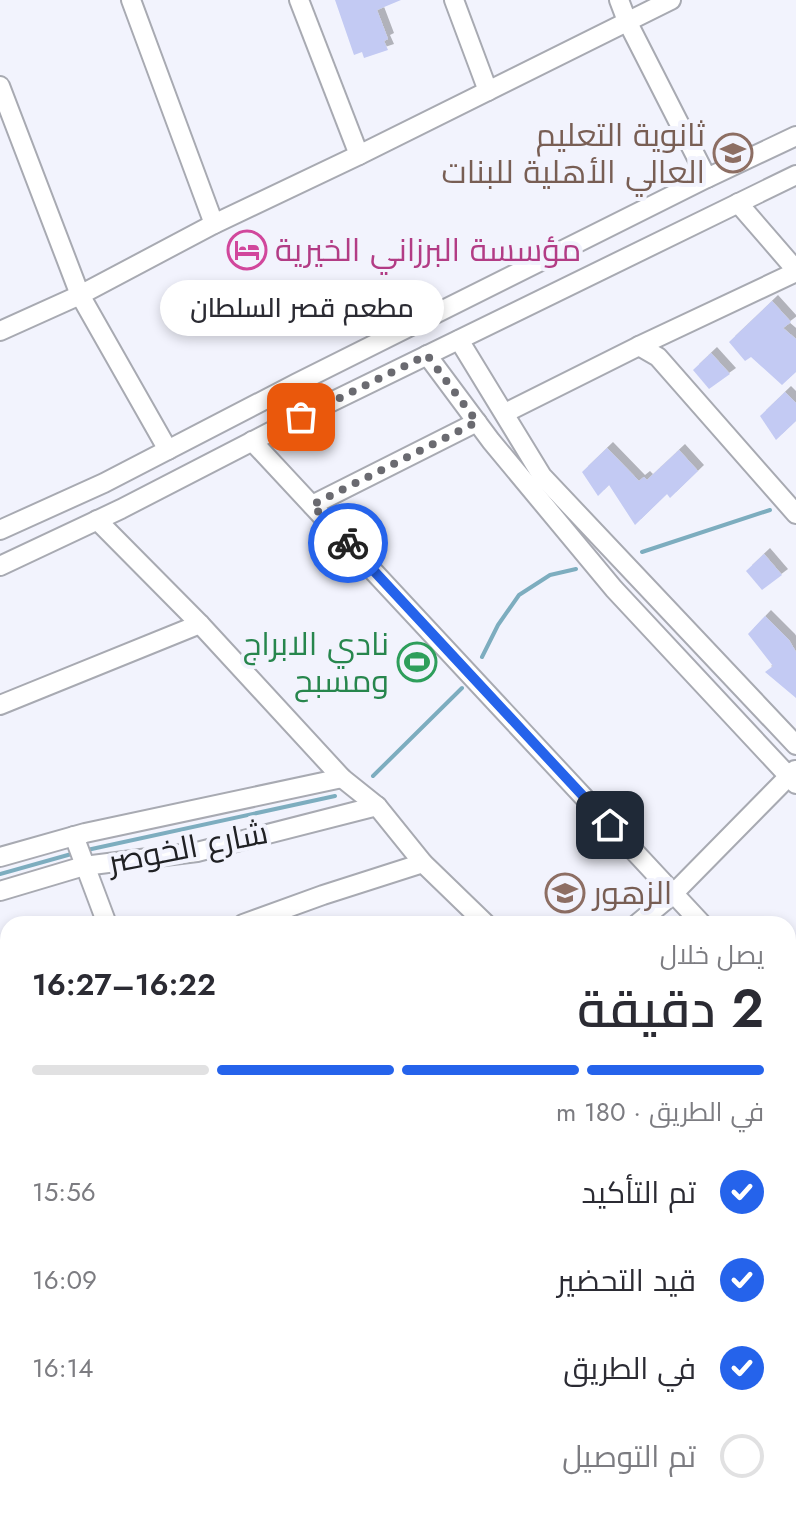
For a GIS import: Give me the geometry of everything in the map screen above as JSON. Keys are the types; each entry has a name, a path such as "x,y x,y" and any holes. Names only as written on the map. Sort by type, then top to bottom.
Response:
{"street":[{"path":"131,0 214,224"},
{"path":"299,0 359,155"},
{"path":"454,0 488,91"},
{"path":"619,0 707,178"},
{"path":"0,331 80,295 214,224 671,0"},
{"path":"0,86 80,295 168,450"},
{"path":"0,530 104,483 297,383 796,136"},
{"path":"0,566 796,175"},
{"path":"505,413 796,271 738,203"},
{"path":"459,340 542,476 796,745"},
{"path":"639,346 658,357 796,514"},
{"path":"427,355 477,422 614,589 794,776 647,916"},
{"path":"312,505 477,422"},
{"path":"252,441 694,916"},
{"path":"97,520 200,624 342,778 377,806 423,863 478,916"},
{"path":"0,705 200,624"},
{"path":"0,857 74,836 342,778"},
{"name":"شارع الخوصر","path":"0,891 84,866 197,852 377,806"},
{"path":"74,836 104,916"},
{"path":"266,916 423,863"}],"building":[{"path":"335,0 401,0 377,10 388,39 384,41 388,50 364,58 362,52 354,55"},
{"path":"772,301 791,322 783,328 796,339 796,372 782,385 751,357 745,361 729,342"},
{"path":"711,353 730,374 709,389 693,370"},
{"path":"785,392 796,403 796,421 776,440 760,416"},
{"path":"607,448 639,481 644,477 647,480 679,450 698,471 670,498 667,494 635,525 609,485 598,496 582,472"},
{"path":"764,554 782,575 762,590 746,571"},
{"path":"765,616 789,640 796,652 796,698 765,672 773,666 748,634"}],"waterway":[{"path":"642,552 770,510"},
{"path":"482,657 498,625 519,595 550,575 576,569"},
{"path":"373,776 462,688"},
{"path":"87,850 335,796"},
{"path":"0,874 75,853"}],"way so far":[{"path":"301,417 427,355 477,422 312,505 348,543"}],"place":[{"name":"ثانوية التعليم العالي الأهلية للبنات","path":"733,153"},
{"name":"مؤسسة البرزاني الخيرية","path":"247,250"},
{"name":"مطعم قصر السلطان","path":"301,417"},
{"name":"نادي الابراج ومسبح","path":"417,662"},
{"name":"الزهور","path":"565,893"}],"route":[{"path":"348,543 610,825"}]}
